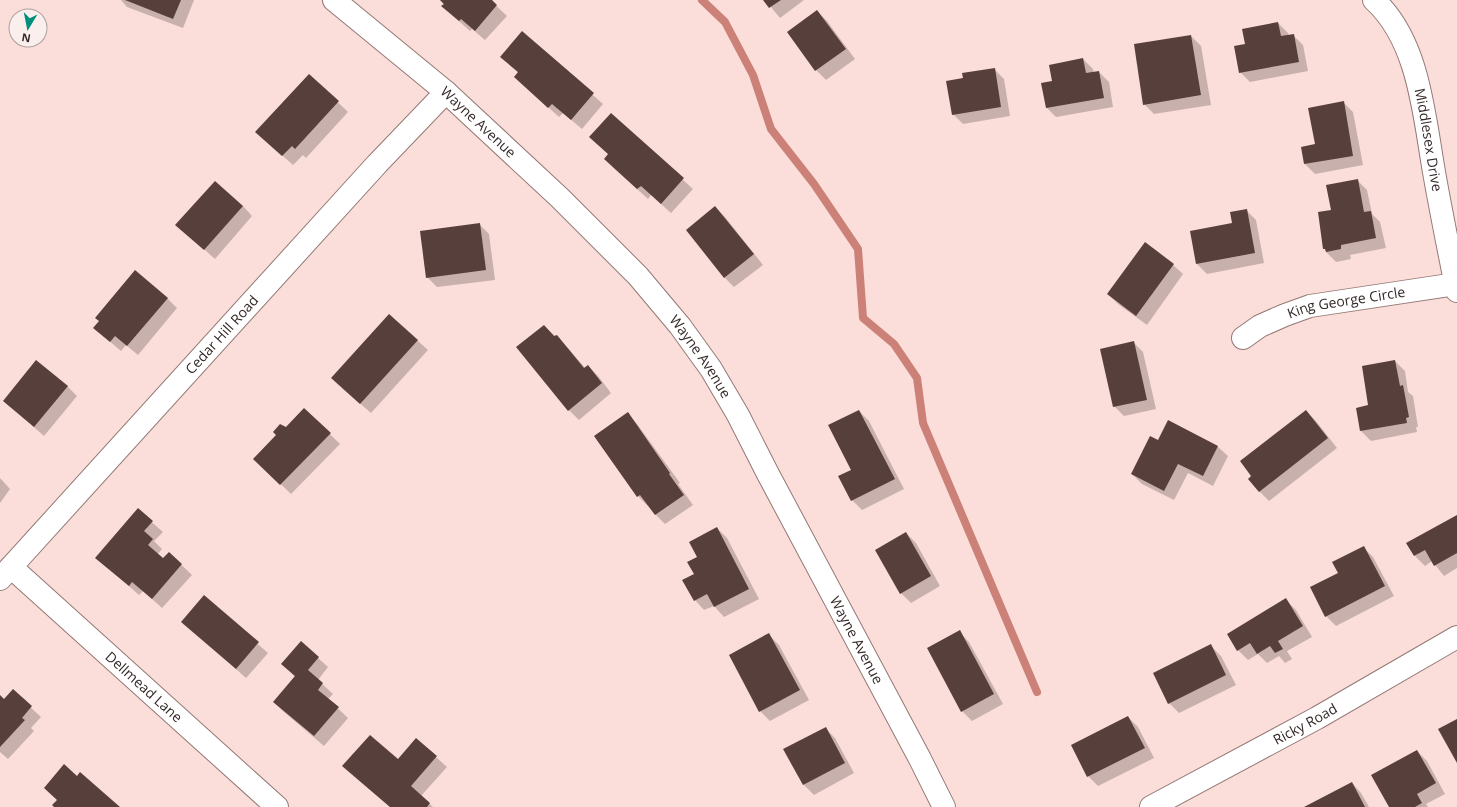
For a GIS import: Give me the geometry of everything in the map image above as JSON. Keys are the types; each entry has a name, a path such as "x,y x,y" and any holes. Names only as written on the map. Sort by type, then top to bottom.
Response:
{"street":[{"name":"Wayne Avenue","path":"334,0 446,92 560,198 638,276 680,326 711,369 738,415 944,807"},
{"name":"Middlesex Drive","path":"1374,0 1397,29 1412,62 1417,80 1456,288"},
{"name":"Cedar Hill Road","path":"5,573 377,164 446,92"},
{"name":"King George Circle","path":"1243,338 1260,326 1285,314 1310,306 1456,288"},
{"name":"Dellmead Lane","path":"5,573 277,807"},
{"name":"Ricky Road","path":"1151,807 1324,714 1457,637"}],"building":[{"path":"125,0 181,0 173,19"},
{"path":"440,0 492,0 497,5 475,31 461,19 459,21 441,6 444,4"},
{"path":"763,0 781,0 769,8"},
{"path":"817,10 846,49 815,71 787,32"},
{"path":"1278,22 1281,36 1294,34 1299,62 1239,73 1234,46 1245,44 1242,29"},
{"path":"522,31 594,93 571,120 552,104 548,108 514,77 518,72 500,57"},
{"path":"1191,35 1201,95 1143,105 1134,44"},
{"path":"1083,58 1086,73 1099,71 1104,98 1046,108 1041,83 1052,81 1049,65"},
{"path":"995,68 1001,107 952,115 946,81 963,78 962,73"},
{"path":"309,74 339,101 295,149 292,146 282,156 255,132"},
{"path":"1344,101 1353,156 1304,164 1301,147 1315,144 1308,108"},
{"path":"611,113 684,178 661,204 641,186 637,189 604,159 608,154 589,137"},
{"path":"1358,179 1364,212 1371,211 1376,238 1341,245 1341,249 1326,252 1325,249 1323,249 1318,212 1331,210 1326,185"},
{"path":"215,181 243,206 204,250 175,225"},
{"path":"715,206 754,254 724,278 686,230"},
{"path":"1247,209 1255,253 1196,264 1190,231 1232,223 1230,212"},
{"path":"480,223 486,270 426,278 420,231"},
{"path":"1145,242 1174,264 1136,316 1107,294"},
{"path":"135,270 168,298 127,346 115,336 110,342 93,328 99,321 95,318"},
{"path":"389,314 418,340 360,404 331,378"},
{"path":"544,325 554,336 557,335 584,368 588,365 602,383 568,411 516,347"},
{"path":"1134,341 1147,400 1113,407 1100,349"},
{"path":"36,360 68,386 34,427 3,401"},
{"path":"1395,360 1400,386 1403,385 1409,417 1406,418 1407,423 1360,431 1356,408 1368,405 1362,366"},
{"path":"304,408 331,433 280,485 253,459 276,435 273,432 280,424 286,427"},
{"path":"859,410 895,479 851,501 838,476 851,470 828,425"},
{"path":"1306,410 1328,438 1259,492 1248,479 1251,476 1240,461"},
{"path":"628,412 684,495 655,515 640,495 637,497 594,436"},
{"path":"1168,420 1218,446 1203,476 1178,464 1164,491 1131,474 1150,436 1158,440"},
{"path":"138,508 153,521 144,531 153,539 148,545 163,558 169,552 182,564 152,599 132,582 129,586 95,558"},
{"path":"1457,515 1457,553 1434,566 1425,550 1414,556 1406,543"},
{"path":"717,527 749,589 714,607 707,594 694,601 682,580 694,574 687,562 697,557 689,542"},
{"path":"906,532 931,576 900,594 875,550"},
{"path":"1364,546 1385,586 1325,617 1310,587 1338,573 1332,562"},
{"path":"204,595 259,642 236,669 181,622"},
{"path":"1286,598 1303,626 1278,641 1283,649 1275,653 1270,646 1257,654 1250,643 1237,651 1227,634"},
{"path":"960,630 994,694 961,712 927,648"},
{"path":"769,633 800,690 759,712 729,655"},
{"path":"301,641 319,657 308,670 323,683 318,690 339,707 314,736 273,702 295,676 281,664"},
{"path":"1211,644 1226,675 1168,704 1153,673"},
{"path":"13,689 32,706 22,718 25,720 0,747 0,695 4,699"},
{"path":"1128,716 1145,748 1087,777 1071,745"},
{"path":"1457,719 1457,763 1438,729"},
{"path":"826,727 845,763 803,785 783,749"},
{"path":"370,735 398,759 416,738 437,756 411,786 430,803 427,807 390,807 342,766"},
{"path":"1417,750 1436,783 1417,794 1422,803 1415,807 1389,807 1371,775"},
{"path":"64,764 77,776 80,772 120,807 54,807 52,805 57,800 44,788"},
{"path":"1352,782 1365,807 1304,807"}],"waterway":[{"path":"702,0 725,22 753,75 771,129 814,184 858,249 863,318 894,344 917,378 923,423 1037,692"}]}
